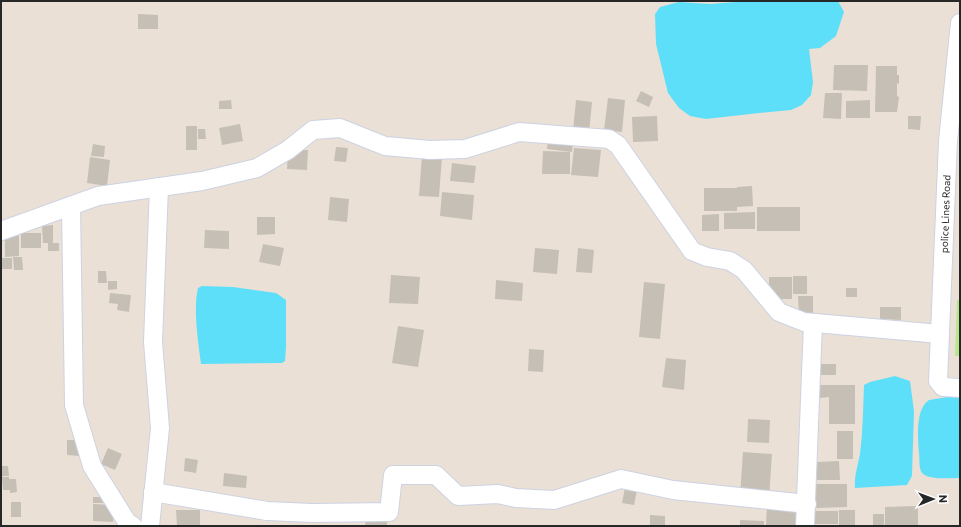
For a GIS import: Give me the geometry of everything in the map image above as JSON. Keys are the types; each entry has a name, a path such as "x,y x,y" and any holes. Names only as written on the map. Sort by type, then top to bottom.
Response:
{"street":[{"name":"police Lines Road","path":"960,23 948,141 939,383 943,387 960,388"},
{"path":"1,232 98,196 202,181 257,168 288,150 313,130 340,128 385,146 430,150 465,149 519,132 609,139 618,145 692,250 707,257 730,261 744,270 779,312 804,322 940,334"},
{"path":"150,526 160,428 153,342 159,187"},
{"path":"71,206 74,405 92,466 127,522 133,526"},
{"path":"805,526 812,323"},
{"path":"153,492 267,511 312,513 389,512 393,475 436,475 458,496 498,494 516,498 554,500 621,479 673,490 806,504"}],"green space":[{"path":"957,300 960,300 960,356 955,356"}],"water":[{"path":"748,1 838,1 844,12 836,36 820,48 809,49 813,82 811,95 802,105 791,110 706,119 690,116 679,108 668,93 656,44 655,14 660,7 679,2 710,4"},
{"path":"202,286 233,287 276,293 286,300 285,361 282,363 201,364 196,325 196,306 198,288"},
{"path":"895,376 910,381 914,411 912,476 907,485 855,488 862,437 864,385 870,382"},
{"path":"960,395 960,478 927,476 921,472 920,469 918,424 921,410 929,400"}],"building":[{"path":"138,14 158,15 158,29 138,29"},
{"path":"834,65 868,65 867,91 833,90"},
{"path":"876,66 897,66 899,84 897,83 897,96 899,97 897,112 875,112"},
{"path":"641,91 653,97 649,107 636,101"},
{"path":"825,93 842,93 841,119 823,118"},
{"path":"608,98 625,100 622,132 604,130"},
{"path":"231,100 232,109 219,109 219,101"},
{"path":"576,100 592,102 589,133 573,131"},
{"path":"870,100 870,118 846,118 846,101"},
{"path":"657,116 658,141 633,142 632,117"},
{"path":"908,116 921,116 920,130 908,129"},
{"path":"240,124 243,141 222,145 219,128"},
{"path":"186,126 197,126 197,150 186,150"},
{"path":"198,129 205,129 206,139 198,139"},
{"path":"548,138 573,141 572,152 547,149"},
{"path":"93,144 105,146 104,157 91,156"},
{"path":"336,147 348,148 346,162 334,161"},
{"path":"574,148 601,150 598,177 571,175"},
{"path":"288,150 308,150 307,170 287,169"},
{"path":"543,151 570,152 570,174 542,174"},
{"path":"422,155 442,156 439,197 419,196"},
{"path":"90,157 110,160 107,186 87,183"},
{"path":"452,163 476,166 474,183 450,181"},
{"path":"752,186 753,206 737,207 737,187"},
{"path":"704,188 737,188 737,211 704,211"},
{"path":"442,192 474,195 472,220 440,216"},
{"path":"330,197 349,199 347,222 328,220"},
{"path":"757,207 800,207 800,231 757,231"},
{"path":"755,212 755,229 724,229 724,213"},
{"path":"719,214 719,231 702,231 702,215"},
{"path":"257,217 275,217 275,234 257,235"},
{"path":"53,225 53,243 43,243 42,226"},
{"path":"205,230 229,231 229,249 204,248"},
{"path":"21,233 41,233 41,248 21,248"},
{"path":"5,236 19,236 19,256 5,257"},
{"path":"48,243 59,243 59,251 48,251"},
{"path":"263,244 284,248 280,266 259,262"},
{"path":"535,248 559,250 557,274 533,272"},
{"path":"578,248 594,250 592,273 576,272"},
{"path":"13,257 22,257 23,270 14,270"},
{"path":"1,258 12,258 12,269 1,269"},
{"path":"98,271 106,271 107,283 98,283"},
{"path":"391,275 420,277 418,304 389,303"},
{"path":"793,276 807,276 807,294 793,294"},
{"path":"769,277 792,277 792,299 769,299"},
{"path":"496,280 523,283 522,301 495,299"},
{"path":"108,281 117,281 117,289 108,290"},
{"path":"644,282 665,284 660,339 639,337"},
{"path":"846,288 857,288 857,297 846,297"},
{"path":"110,293 131,295 129,312 117,310 118,304 109,303"},
{"path":"798,296 813,296 813,314 799,314"},
{"path":"880,307 901,307 901,320 880,319"},
{"path":"398,326 424,330 418,367 392,363"},
{"path":"529,349 544,350 543,372 528,371"},
{"path":"666,358 686,360 684,390 662,387"},
{"path":"819,364 836,364 836,375 819,375"},
{"path":"820,385 855,385 855,424 829,424 829,397 820,398"},
{"path":"748,419 770,420 769,443 747,442"},
{"path":"837,431 853,431 853,459 837,459"},
{"path":"67,440 81,440 80,456 67,455"},
{"path":"108,448 122,454 115,470 101,464"},
{"path":"743,452 772,454 769,498 740,496"},
{"path":"185,458 198,460 196,473 184,471"},
{"path":"839,461 840,480 817,480 817,462"},
{"path":"1,466 8,466 9,476 1,476"},
{"path":"224,473 247,476 246,488 223,486"},
{"path":"2,477 16,479 17,492 10,493 10,490 3,490"},
{"path":"814,484 847,484 847,507 815,508"},
{"path":"625,488 637,490 634,505 622,503"},
{"path":"93,497 107,497 106,503 93,503"},
{"path":"11,502 21,502 21,517 11,517"},
{"path":"767,503 801,504 800,526 766,526"},
{"path":"93,504 113,505 113,522 93,521"},
{"path":"918,506 918,526 885,526 885,507"},
{"path":"176,510 200,510 200,526 177,526"},
{"path":"839,510 855,510 855,526 839,526"},
{"path":"813,511 838,511 838,524 814,524"},
{"path":"873,514 884,514 884,526 873,526"},
{"path":"650,515 665,516 665,526 650,526"},
{"path":"366,517 387,518 387,526 365,526"},
{"path":"740,520 764,521 764,526 740,526"}]}
